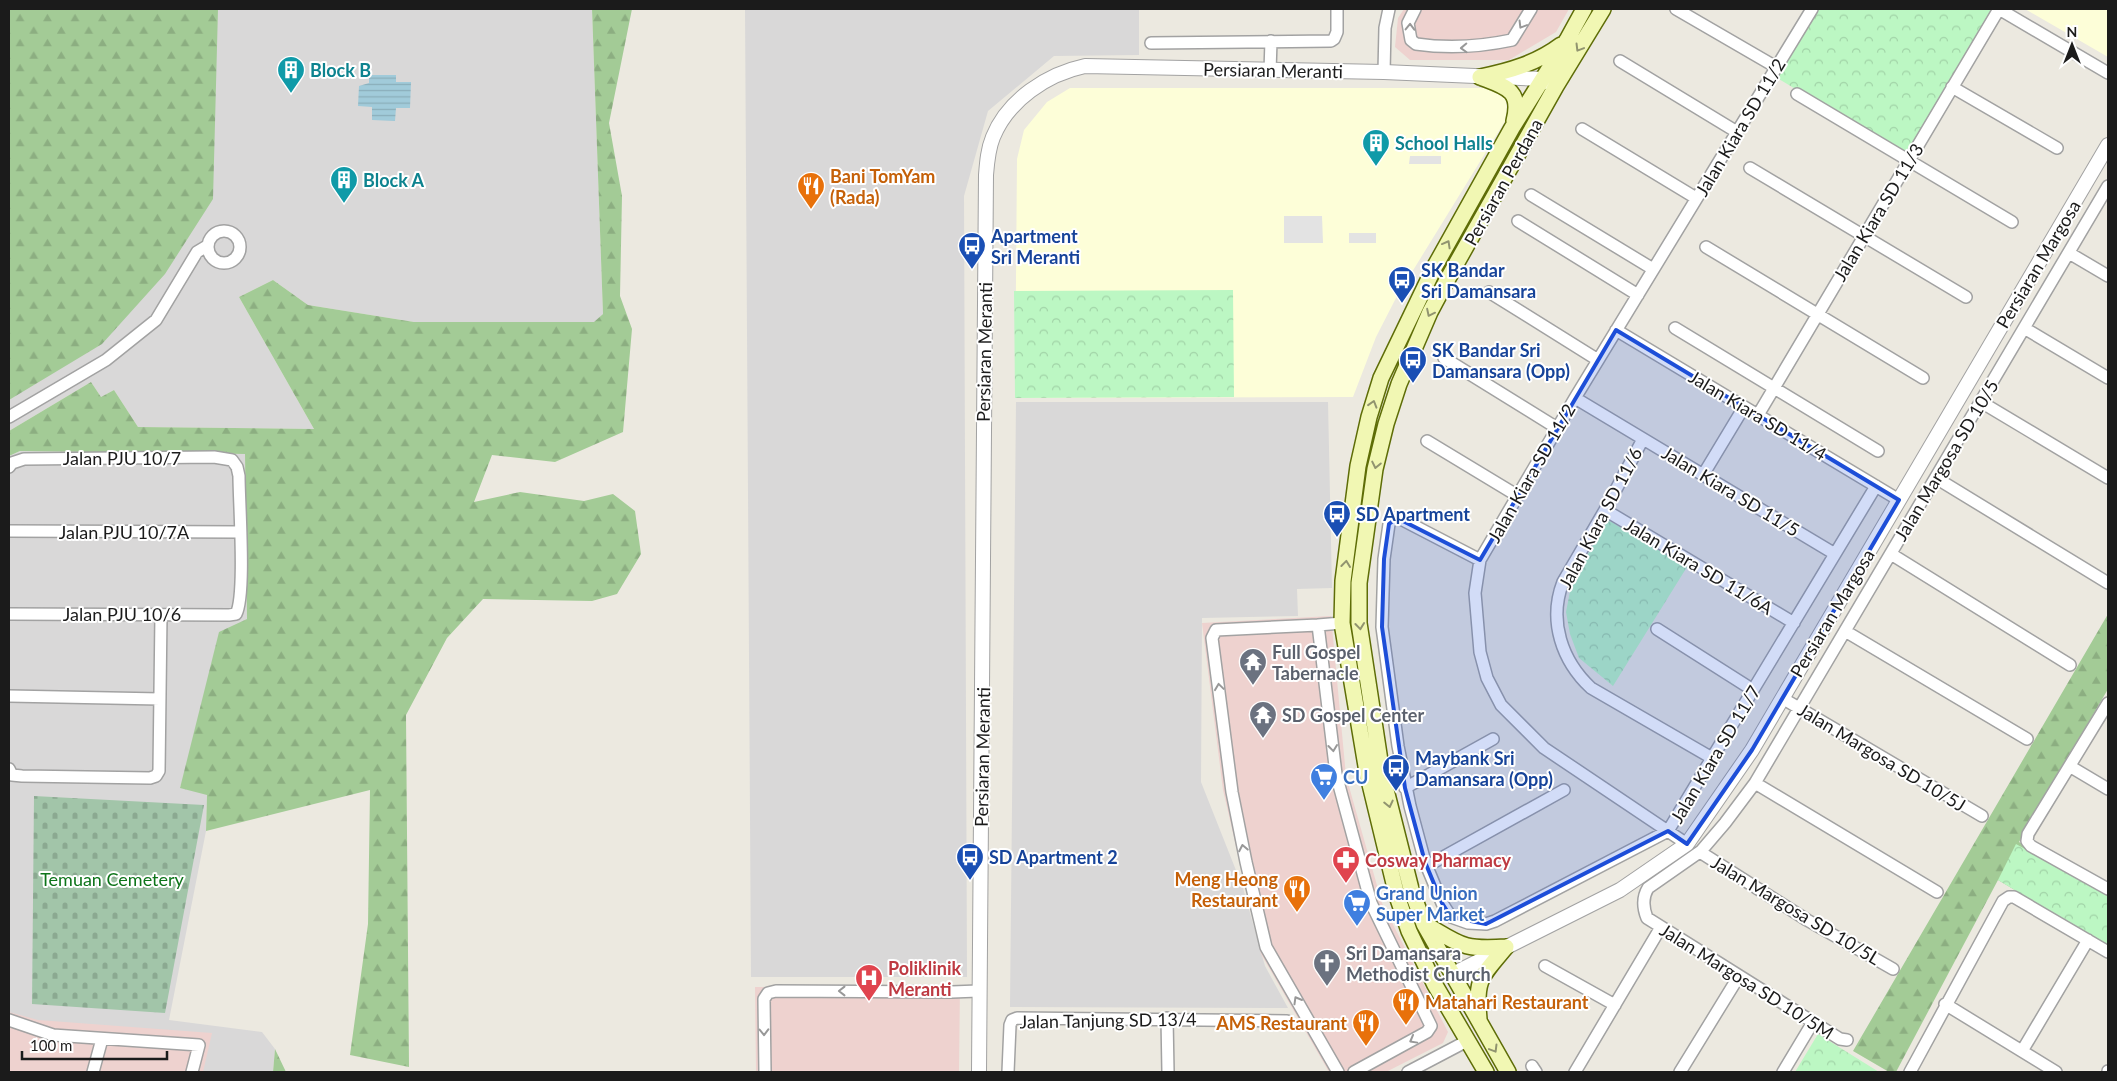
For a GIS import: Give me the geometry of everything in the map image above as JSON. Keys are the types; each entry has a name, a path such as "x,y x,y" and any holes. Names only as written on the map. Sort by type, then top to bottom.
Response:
{"main road":[{"name":"Persiaran Perdana","path":"1508,1072 1451,975 1424,924 1411,889 1382,774 1359,623 1359,583 1375,470 1399,384 1430,312 1550,83 1567,40 1584,9"},
{"name":"Persiaran Perdana","path":"1486,1072 1435,985 1409,930 1397,896 1366,772 1342,623 1343,581 1358,466 1369,417 1381,378 1416,303 1512,128 1550,83 1603,9"},
{"path":"1480,77 1522,67 1550,53 1567,40"},
{"path":"1480,77 1510,90 1516,100 1517,109 1512,128"},
{"path":"1424,924 1464,947 1478,949 1506,948"},
{"path":"1409,930 1435,968 1443,974 1451,975 1448,988 1464,1036"},
{"path":"1480,1026 1478,987 1483,975 1506,948"}],"street":[{"path":"1151,43 1326,42 1334,39 1337,32 1337,9"},
{"path":"1384,72 1385,28 1389,9"},
{"path":"1415,9 1408,23 1411,40 1416,44 1457,48 1479,47 1512,40 1531,9"},
{"path":"1676,9 1776,68"},
{"name":"Jalan Kiara SD 11/2","path":"1687,844 1544,748 1501,705 1487,678 1480,652 1475,593 1480,560 1575,398 1812,9"},
{"path":"1999,9 2108,73"},
{"name":"Jalan Kiara SD 11/3","path":"1758,415 1999,9"},
{"path":"1270,70 1271,41"},
{"path":"1620,61 1737,132"},
{"name":"Persiaran Meranti","path":"979,1072 978,991 982,772 986,175 993,137 1013,107 1024,96 1046,80 1064,71 1085,66 1384,72 1550,83"},
{"path":"1952,87 2057,148"},
{"path":"1797,94 2012,222"},
{"path":"1582,129 1696,198"},
{"name":"Persiaran Margosa","path":"1451,975 1620,890 1687,844 1752,750 2108,145"},
{"path":"1750,168 1966,296"},
{"name":"Jalan Margosa SD 10/5","path":"1648,918 1644,903 1648,888 1700,852 1755,783 2108,186"},
{"path":"1531,195 1653,269"},
{"path":"1518,222 1638,295"},
{"path":"1706,247 1924,378"},
{"path":"9,417 106,360 156,320 188,270 197,252 209,251"},
{"path":"2069,253 2108,276"},
{"path":"1489,292 1598,360"},
{"path":"1675,328 1878,451"},
{"path":"2024,328 2108,378"},
{"name":"Jalan Kiara SD 11/4","path":"1616,330 1899,500"},
{"path":"1444,358 1557,428"},
{"name":"Jalan Kiara SD 11/5","path":"1575,398 1835,554"},
{"path":"1981,402 2108,478"},
{"path":"1703,475 1744,407"},
{"name":"Jalan Kiara SD 11/6","path":"1643,439 1605,510 1580,551 1560,591 1556,614 1562,647 1579,677 1591,688 1712,758"},
{"path":"1427,441 1518,496"},
{"name":"Jalan PJU 10/7","path":"10,465 24,459 214,457 232,460 237,467 239,476 240,532"},
{"path":"1936,478 2108,583"},
{"name":"Jalan Kiara SD 11/7","path":"1427,866 1442,903 1452,917 1468,923 1486,924 1496,921 1668,831 1876,486"},
{"name":"Jalan Kiara SD 11/6A","path":"1605,510 1794,623"},
{"path":"1480,560 1401,520 1393,518 1389,524 1384,559 1382,627 1405,788 1427,866 1564,790"},
{"name":"Jalan PJU 10/7A","path":"9,531 240,532"},
{"name":"Jalan PJU 10/6","path":"9,614 236,614 240,606 240,532"},
{"path":"1891,554 2070,665"},
{"path":"9,769 12,775 22,776 150,778 156,776 160,771 161,615"},
{"path":"1338,1072 1266,946 1232,792 1212,638 1214,632 1219,630 1342,623"},
{"path":"1318,625 1336,774 1371,903 1431,1026 1427,1032 1354,1072"},
{"path":"1657,629 1753,690"},
{"path":"1845,631 2027,739"},
{"path":"9,696 160,699"},
{"name":"Jalan Margosa SD 10/5J","path":"1782,698 1982,816"},
{"path":"2108,704 2028,834 2027,841 2031,846 2108,889"},
{"path":"1405,788 1493,739"},
{"path":"2070,767 2108,789"},
{"path":"1755,783 1937,892"},
{"name":"Jalan Margosa SD 10/5L","path":"1700,852 1807,920 1893,969"},
{"path":"1910,1072 1945,1004 2003,900 2014,897 2108,952"},
{"name":"Jalan Margosa SD 10/5M","path":"1648,918 1840,1039 1847,1040"},
{"path":"1575,1072 1661,927"},
{"path":"2022,1051 2088,940"},
{"path":"1545,966 1615,1005"},
{"path":"1680,1072 1738,976"},
{"path":"765,1072 764,999 768,993 776,991 978,991"},
{"path":"1945,1004 2056,1072"},
{"path":"1167,1018 1168,1072"},
{"name":"Jalan Tanjung SD 13/4","path":"1008,1072 1010,1025 1014,1019 1167,1018 1287,1021"},
{"path":"9,1020 53,1034 199,1045 192,1072"},
{"path":"1783,1072 1813,1022"},
{"path":"1408,1072 1464,1036"},
{"path":"93,1072 102,1039"}],"highlighted area":[{"path":"1616,330 1899,500 1752,750 1687,844 1668,831 1486,924 1451,917 1442,903 1425,862 1405,788 1382,627 1384,559 1389,524 1397,518 1480,560"}],"shaded area":[{"path":"9,9 592,9 603,314 594,323 414,322 308,305 273,280 239,297 314,429 138,427 114,390 101,397 91,382 9,431"},
{"path":"745,9 1139,9 1139,55 1054,56 988,111 964,196 967,977 751,977"},
{"path":"1404,9 1569,9 1556,32 1509,60 1410,60 1395,47 1398,18"},
{"path":"2025,9 2108,9 2108,57"},
{"path":"1070,88 1496,88 1505,95 1507,111 1505,121 1396,298 1376,337 1353,397 1015,398 1017,159 1024,130 1047,102"},
{"path":"1410,156 1441,156 1441,164 1409,164"},
{"path":"1284,216 1322,216 1323,243 1284,243"},
{"path":"1349,233 1376,233 1376,243 1349,243"},
{"path":"1016,402 1328,402 1332,588 1297,589 1298,616 1202,618 1201,782 1243,888 1265,966 1288,1008 1010,1007"},
{"path":"20,451 245,454 247,619 180,787 207,794 206,831 169,1020 262,1032 275,1049 273,1072 9,1072 9,456"},
{"path":"1331,616 1346,776 1382,903 1448,1032 1443,1043 1386,1072 1329,1072 1261,954 1223,790 1202,623"},
{"path":"960,986 959,1072 756,1072 755,987"},
{"path":"9,1012 38,1020 212,1033 203,1072 9,1072"}],"green space":[{"path":"9,9 218,9 213,199 165,274 102,344 9,400"},
{"path":"592,9 632,9 609,123 622,196 620,296 632,329 623,432 555,462 492,455 474,502 520,492 584,501 613,494 635,511 641,554 617,594 592,601 483,599 447,638 406,715 409,1067 350,1055 368,924 370,790 206,831 207,795 180,788 219,632 247,619 245,454 20,451 9,456 9,431 91,382 101,397 114,390 138,427 314,429 239,297 273,280 308,305 414,322 594,322 603,314"},
{"path":"1815,9 1993,9 1907,156 1774,76"},
{"path":"1233,290 1234,397 1015,398 1014,291"},
{"path":"1608,520 1687,567 1613,686 1579,658 1570,634 1566,612 1572,581"},
{"path":"2108,614 2108,689 2019,842 2108,893 2108,946 1998,880 1896,1072 1889,1072 1853,1051"},
{"name":"Temuan Cemetery","path":"34,796 204,805 165,1013 32,1004"},
{"path":"2016,844 2108,895 2108,946 1998,880"},
{"path":"1818,1034 1879,1072 1795,1072"},
{"path":"275,1049 286,1072 273,1072"}],"water":[{"path":"369,75 396,75 396,82 411,82 410,108 396,108 395,121 372,120 372,107 358,106 359,86 369,83"}],"place":[{"name":"Block B","path":"291,94"},
{"name":"School Halls","path":"1376,167"},
{"name":"Block A","path":"344,204"},
{"name":"Bani TomYam (Rada)","path":"811,210"},
{"name":"Apartment Sri Meranti","path":"972,270"},
{"name":"SK Bandar Sri Damansara","path":"1402,304"},
{"name":"SK Bandar Sri Damansara (Opp)","path":"1413,384"},
{"name":"SD Apartment","path":"1337,538"},
{"name":"Full Gospel Tabernacle","path":"1253,686"},
{"name":"SD Gospel Center","path":"1263,739"},
{"name":"Maybank Sri Damansara (Opp)","path":"1396,792"},
{"name":"CU","path":"1324,801"},
{"name":"SD Apartment 2","path":"970,881"},
{"name":"Cosway Pharmacy","path":"1346,884"},
{"name":"Meng Heong Restaurant","path":"1297,913"},
{"name":"Grand Union Super Market","path":"1357,927"},
{"name":"Sri Damansara Methodist Church","path":"1327,987"},
{"name":"Poliklinik Meranti","path":"869,1002"},
{"name":"Matahari Restaurant","path":"1406,1026"},
{"name":"AMS Restaurant","path":"1366,1047"}]}
